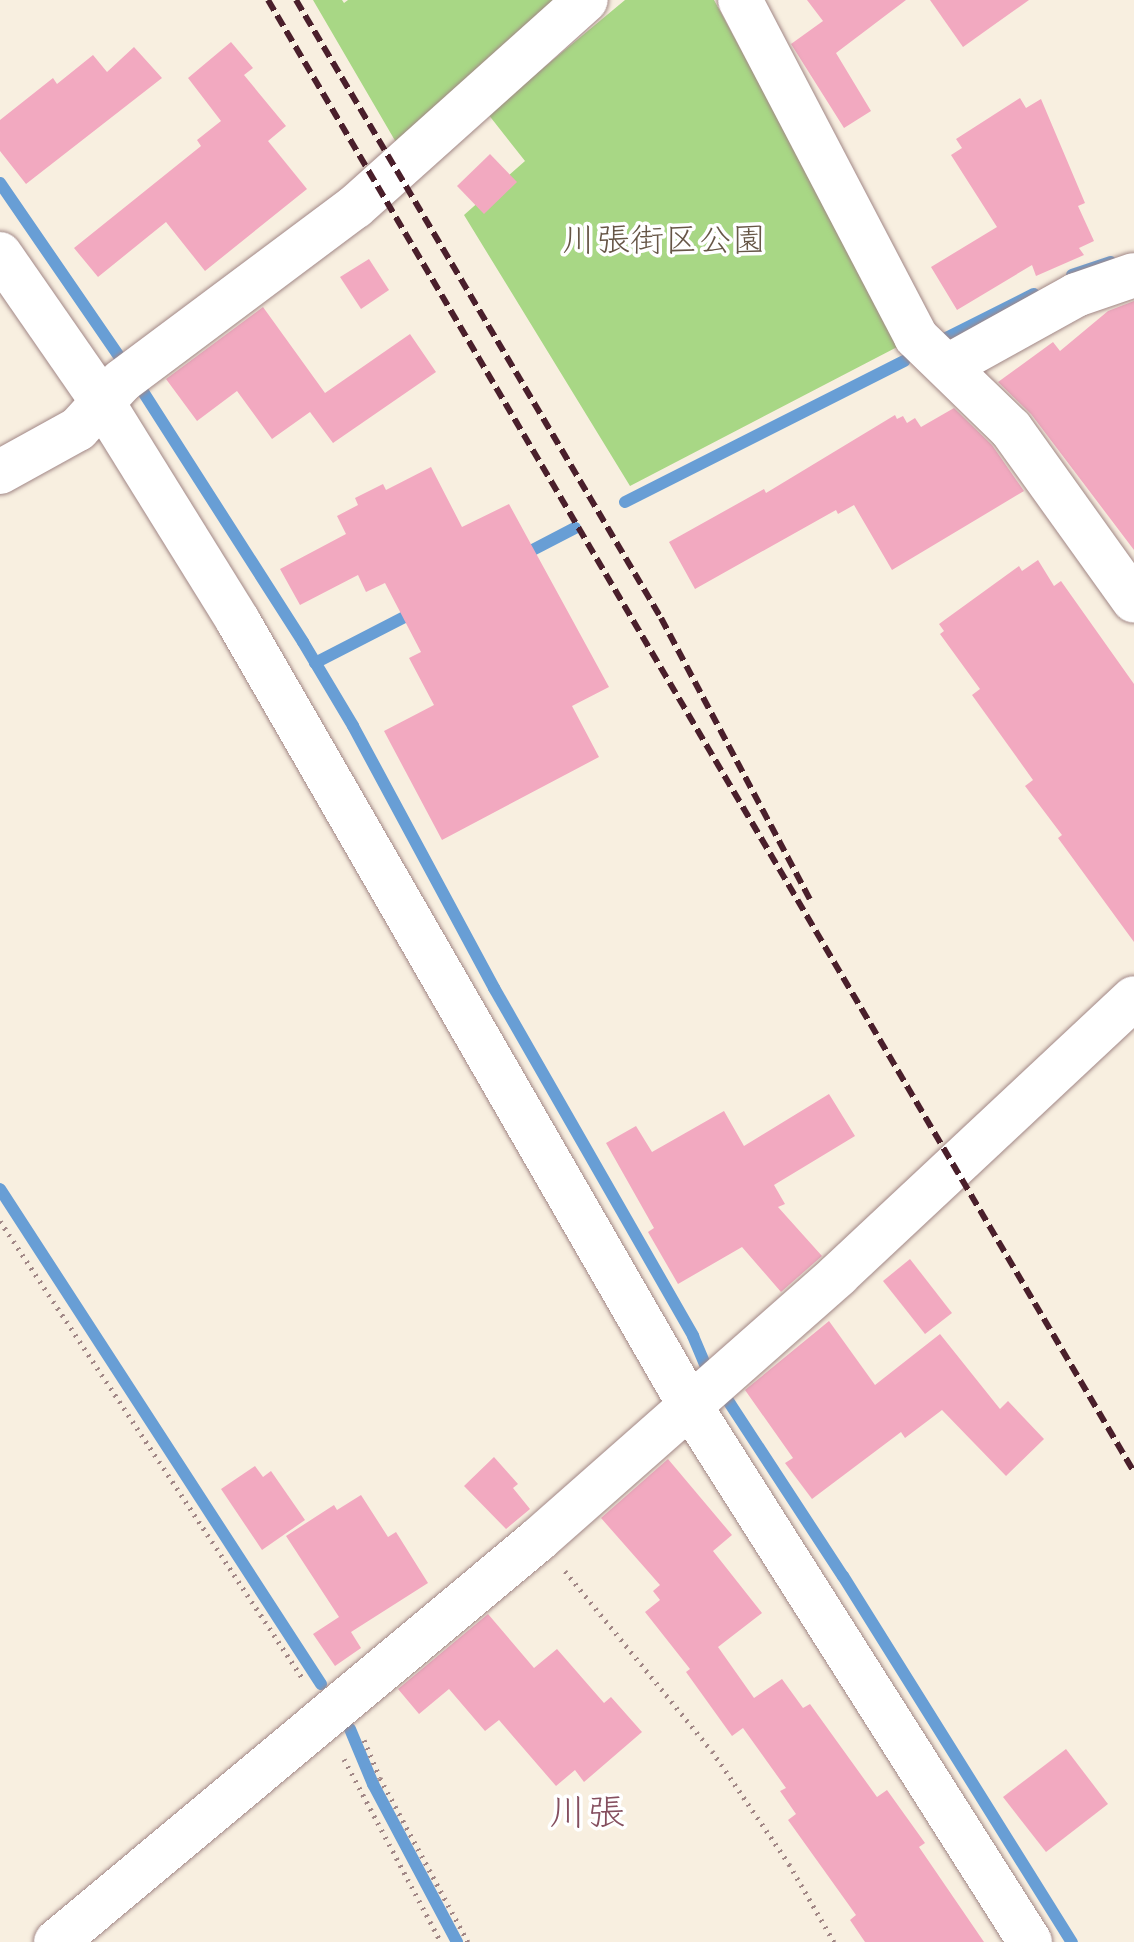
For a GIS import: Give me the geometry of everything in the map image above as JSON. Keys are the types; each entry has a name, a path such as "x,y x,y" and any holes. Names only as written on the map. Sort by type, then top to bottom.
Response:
{"street":[{"path":"0,472 78,429 121,384 355,207 586,0"},
{"path":"740,0 916,337 1011,429 1134,601"},
{"path":"0,254 121,384 238,621 708,1389 1030,1942"},
{"path":"948,366 1076,295 1134,275"},
{"path":"73,1936 539,1539 838,1275 1134,998"}],"path":[{"path":"0,1221 310,1689 336,1709 380,1778 468,1942"},
{"path":"539,1539 712,1751 789,1864 834,1942"},
{"path":"336,1709 441,1942"}],"green space":[{"path":"313,0 342,0 344,3 348,0 555,0 397,144"},
{"name":"川張街区公園","path":"625,0 714,0 901,345 630,486 464,215 525,161 488,114"}],"building":[{"path":"807,0 906,0 836,53 871,111 844,128 791,44 823,21"},
{"path":"930,0 1029,0 963,47"},
{"path":"231,42 253,68 244,75 286,126 268,141 307,189 205,271 166,222 98,277 74,248 201,146 197,140 221,121 188,78"},
{"path":"134,47 162,78 26,184 0,151 0,120 53,78 57,84 93,55 107,72"},
{"path":"1020,98 1026,108 1041,99 1085,203 1078,206 1094,241 1079,248 1084,255 1036,276 1032,265 957,310 931,267 997,227 951,155 962,148 956,139"},
{"path":"490,154 517,182 484,214 457,186"},
{"path":"369,259 389,290 361,309 340,277"},
{"path":"1134,301 1134,550 1031,414 998,382 1053,342 1060,351 1108,311"},
{"path":"263,307 325,393 410,334 436,372 333,443 310,412 272,439 237,391 197,421 166,379"},
{"path":"954,408 992,445 1024,491 892,570 854,505 838,514 836,510 695,589 669,542 764,489 766,493 895,415 897,419 903,416 907,423 915,418 921,427"},
{"path":"431,467 462,527 509,504 609,687 572,706 599,757 442,840 384,731 434,705 409,658 421,652 385,583 366,592 358,575 300,605 280,569 346,534 337,516 358,505 355,498 383,484 386,490"},
{"path":"1038,560 1054,586 1061,581 1134,684 1134,942 1058,838 1062,835 1025,786 1033,780 972,695 980,689 940,634 944,631 939,624 1019,566 1022,571"},
{"path":"829,1094 855,1136 774,1185 785,1204 778,1207 822,1256 781,1292 742,1247 678,1284 648,1232 654,1228 606,1143 636,1126 652,1152 724,1111 744,1146"},
{"path":"910,1259 952,1313 925,1334 883,1281"},
{"path":"829,1321 875,1385 940,1334 1000,1409 1008,1401 1044,1439 1006,1476 942,1410 905,1438 901,1432 812,1499 785,1463 793,1458 745,1390"},
{"path":"494,1457 518,1484 513,1488 530,1509 506,1529 464,1486"},
{"path":"668,1459 732,1535 713,1551 762,1613 718,1647 754,1698 782,1679 803,1708 810,1704 877,1797 887,1790 925,1843 919,1847 984,1942 865,1942 850,1920 856,1915 788,1820 796,1814 780,1791 786,1788 743,1728 732,1736 686,1672 690,1669 645,1612 660,1600 653,1591 660,1585 601,1518"},
{"path":"255,1466 263,1477 271,1471 305,1520 262,1550 221,1489"},
{"path":"361,1495 388,1537 396,1532 428,1583 351,1632 361,1648 335,1666 313,1634 339,1617 286,1536 334,1505 337,1510"},
{"path":"488,1614 534,1668 557,1649 604,1703 611,1697 642,1732 584,1782 575,1770 556,1786 499,1720 485,1731 449,1689 419,1714 398,1689"},
{"path":"1066,1749 1108,1804 1046,1852 1003,1797"}],"waterway":[{"path":"0,183 140,387 303,642 353,726 494,988 693,1336 706,1367 843,1576 1072,1942"},
{"path":"1072,275 1111,262"},
{"path":"940,341 1034,294"},
{"path":"625,502 904,361"},
{"path":"521,556 575,528"},
{"path":"315,663 416,611"},
{"path":"0,1189 321,1684"},
{"path":"350,1729 373,1784 457,1942"}],"railway":[{"path":"268,0 1134,1472"},
{"path":"296,0 661,618 810,899"}],"district":[{"name":"川張","path":"587,1813"}]}
